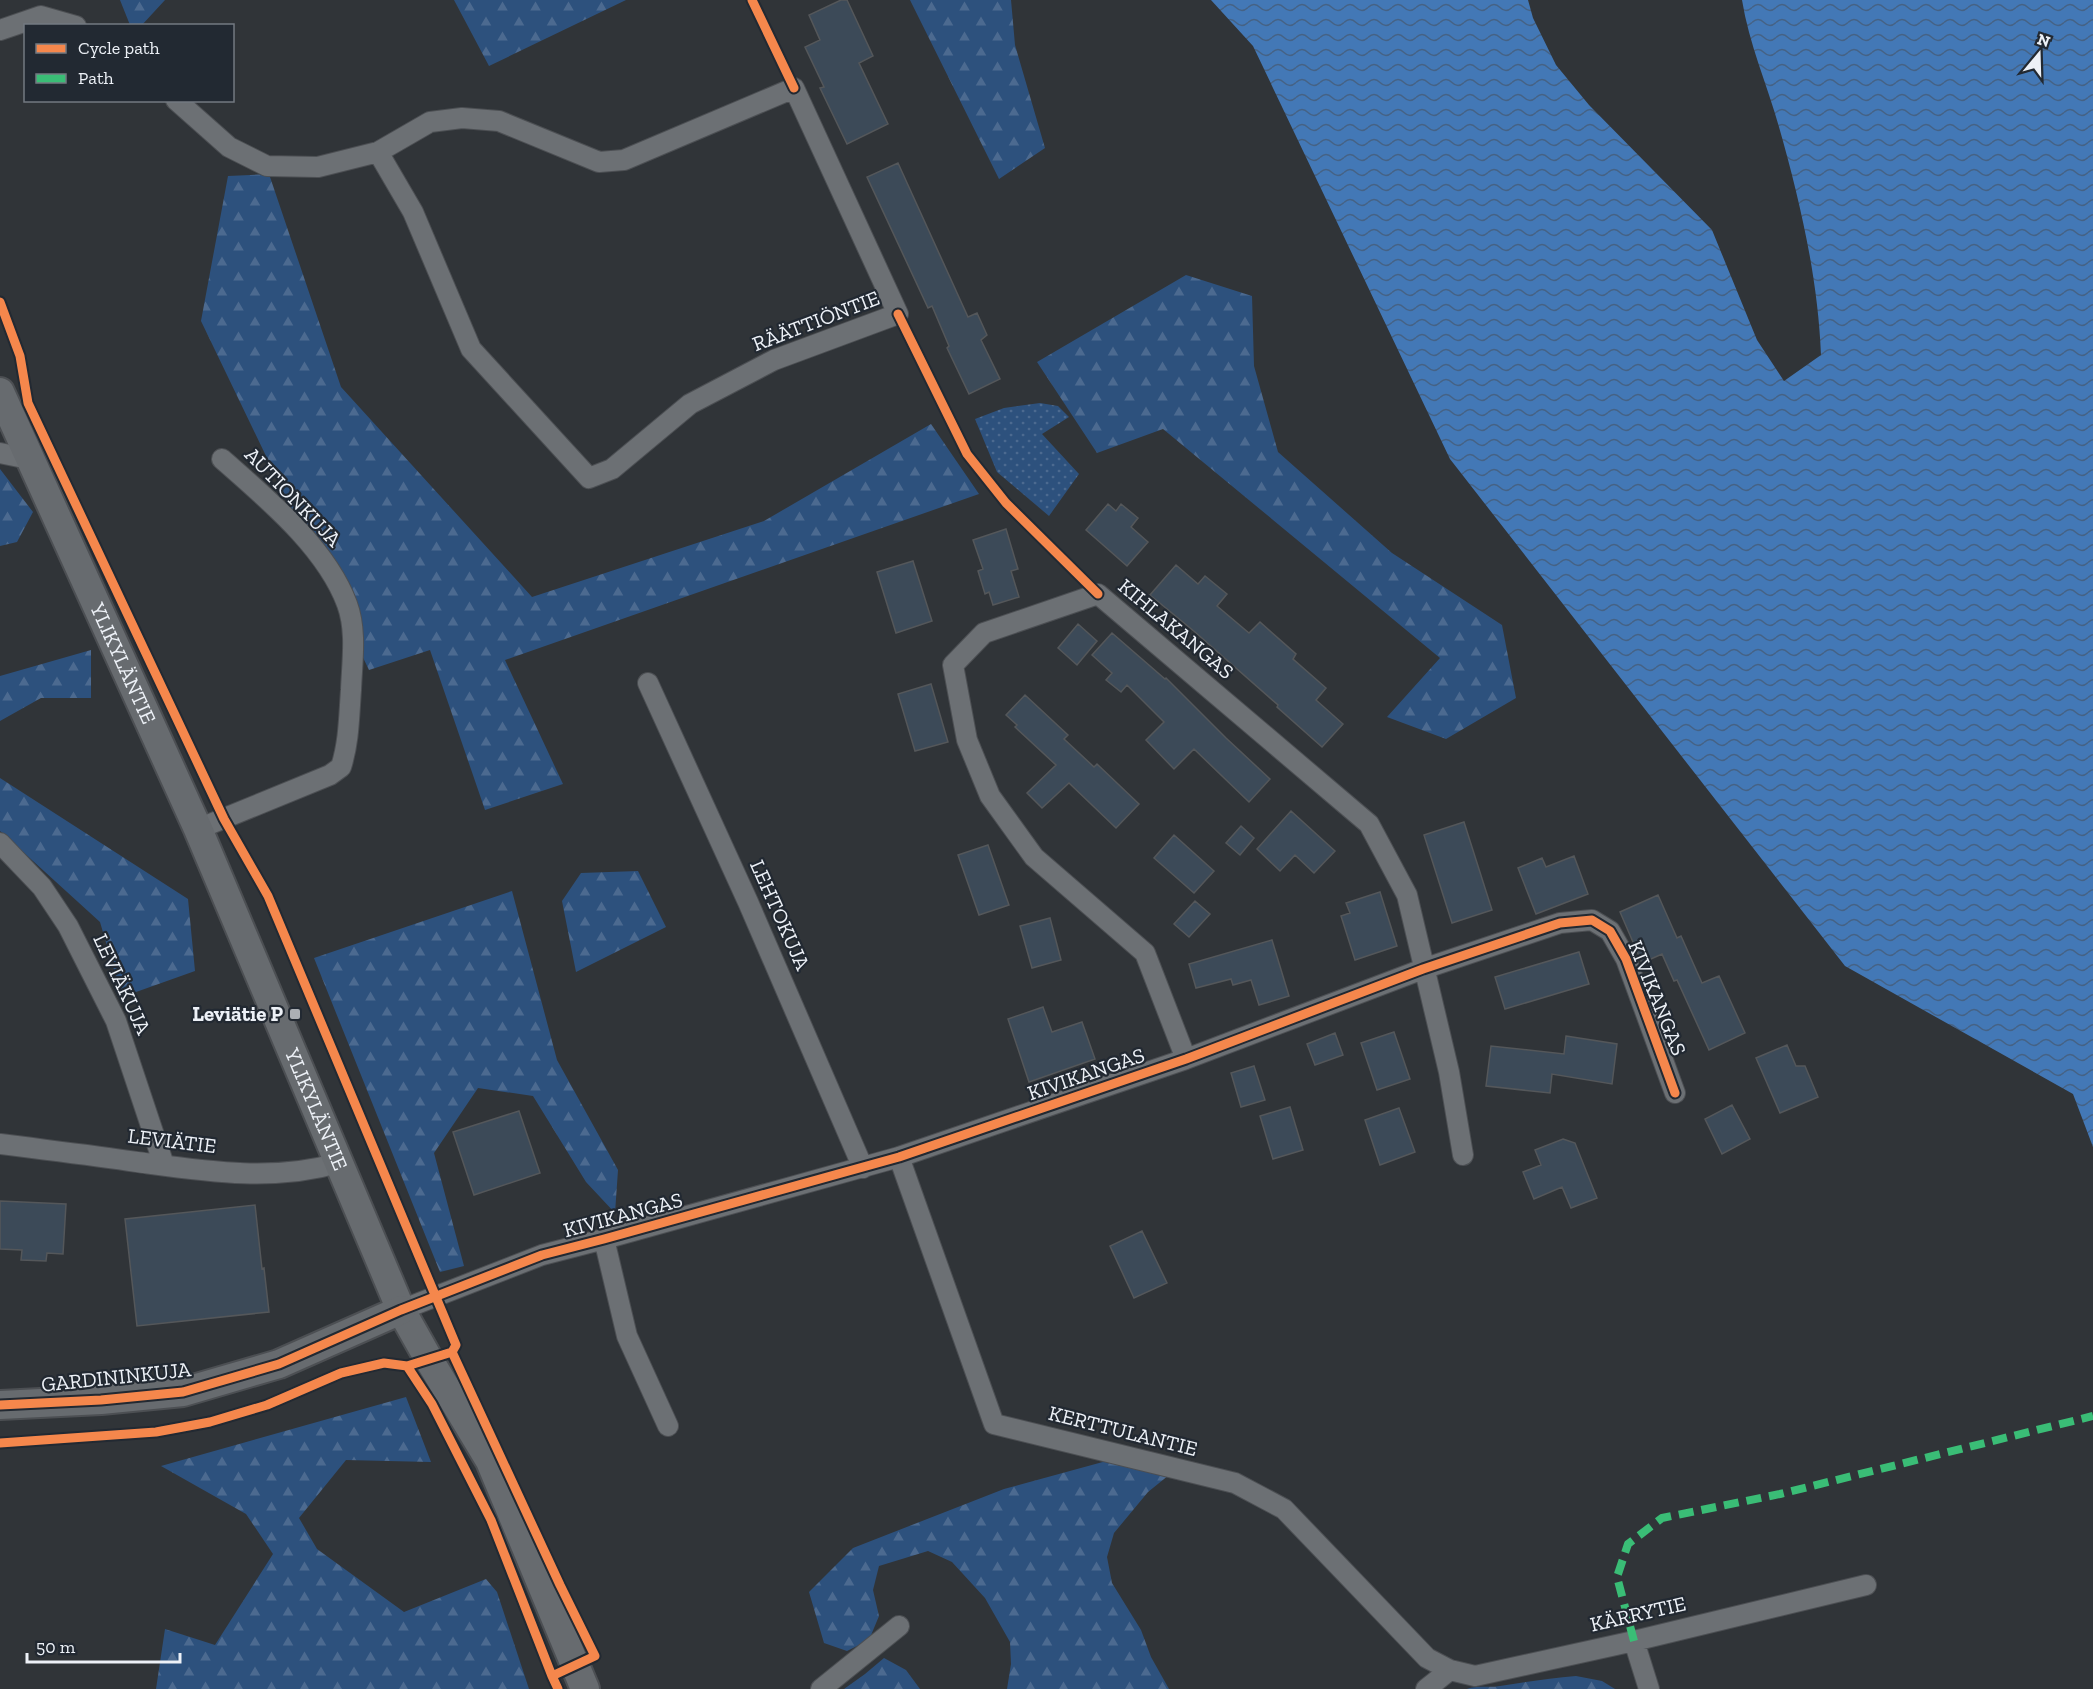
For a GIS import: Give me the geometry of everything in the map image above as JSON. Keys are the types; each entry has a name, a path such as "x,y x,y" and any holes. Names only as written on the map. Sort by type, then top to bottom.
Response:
{"main road":[{"name":"YLIKYLÄNTIE","path":"0,392 198,830 401,1310 490,1461 585,1689"},
{"name":"GARDININKUJA","path":"0,1405 101,1400 183,1392 279,1364 401,1310"}],"street":[{"path":"0,30 40,8 72,24"},
{"name":"RÄÄTTIÖNTIE","path":"178,102 229,147 267,166 318,167 378,152 430,122 462,118 499,121 599,162 624,160 794,88 898,314 774,360 690,404 612,469 589,478 471,349 413,212 378,152"},
{"path":"0,453 29,459"},
{"name":"AUTIONKUJA","path":"198,830 330,775 341,767 348,732 354,641 347,604 324,561 271,502 222,459"},
{"name":"KIHLAKANGAS","path":"1186,1059 1145,953 1034,857 990,796 967,740 953,665 984,633 1098,594 1369,824 1407,895 1423,969"},
{"name":"LEHTOKUJA","path":"648,683 748,902 863,1168"},
{"name":"LEVIÄKUJA","path":"0,843 42,887 68,926 116,1021 164,1165"},
{"name":"KIVIKANGAS","path":"401,1310 542,1255 899,1157 1186,1059 1423,969 1560,923 1592,920 1610,931 1626,958 1675,1093"},
{"path":"1423,969 1449,1072 1463,1155"},
{"name":"LEVIÄTIE","path":"0,1144 211,1171 268,1174 297,1172 339,1163"},
{"name":"KERTTULANTIE","path":"899,1157 994,1424 1234,1483 1284,1509 1427,1658 1450,1671"},
{"path":"604,1239 627,1336 668,1426"},
{"name":"KÄRRYTIE","path":"1450,1671 1475,1676 1634,1641 1866,1585"},
{"path":"821,1689 899,1626"},
{"path":"1634,1641 1649,1689"},
{"path":"1426,1689 1450,1671"}],"green space":[{"path":"120,0 165,0 143,24 130,24"},
{"path":"454,0 626,0 489,66"},
{"path":"910,0 1011,0 1015,45 1045,148 999,179"},
{"path":"269,174 341,387 532,597 764,521 931,424 979,494 505,660 563,784 485,810 430,650 369,670 201,321 228,176"},
{"path":"1186,275 1252,296 1254,366 1278,452 1392,553 1502,625 1516,698 1446,739 1387,717 1440,658 1163,429 1097,453 1037,362"},
{"path":"1040,403 1058,406 1069,417 1042,434 1079,474 1049,516 997,472 975,419 1004,408"},
{"path":"0,469 33,512 17,542 0,546"},
{"path":"91,650 91,698 41,698 0,721 0,676"},
{"path":"0,778 188,899 195,971 122,997 100,922 0,831"},
{"path":"638,871 666,927 576,972 562,901 581,873"},
{"path":"512,891 557,1060 618,1170 615,1213 586,1182 533,1096 478,1088 434,1153 464,1266 440,1272 314,958"},
{"path":"406,1397 431,1462 346,1460 299,1518 317,1549 404,1612 486,1579 497,1592 529,1689 156,1689 165,1629 215,1645 273,1554 246,1514 161,1466"},
{"path":"1121,1457 1169,1475 1148,1492 1114,1533 1107,1557 1112,1583 1141,1630 1151,1657 1169,1689 1007,1689 1011,1664 1010,1642 985,1598 952,1562 928,1551 879,1566 873,1590 879,1616 869,1640 847,1651 824,1643 809,1592 853,1548 1004,1489"},
{"path":"884,1658 906,1670 920,1689 844,1689 865,1674"},
{"path":"1576,1676 1602,1681 1615,1689 1467,1689 1496,1687"}],"water":[{"path":"1211,0 1528,0 1533,18 1556,65 1589,105 1712,230 1757,340 1784,381 1821,355 1816,297 1807,240 1794,183 1749,32 1742,0 2093,0 2093,1147 2073,1094 1845,966 1450,459 1253,46"}],"building":[{"path":"841,0 847,0 873,56 859,63 888,124 847,144 820,88 824,87 805,47 820,40 809,15"},
{"path":"898,163 968,317 977,313 987,335 981,340 1000,379 969,394 947,348 949,346 932,306 928,308 867,177"},
{"path":"1108,504 1116,511 1121,504 1138,518 1131,527 1148,542 1127,566 1086,530"},
{"path":"1006,529 1018,569 1011,571 1019,597 993,605 989,592 985,594 978,571 983,569 973,540"},
{"path":"913,561 932,621 896,633 877,572"},
{"path":"1176,565 1198,584 1205,576 1227,594 1217,606 1249,633 1260,622 1296,654 1293,659 1326,688 1316,700 1343,724 1322,747 1277,707 1278,705 1150,595"},
{"path":"1078,624 1097,641 1077,665 1058,648"},
{"path":"1112,633 1166,678 1270,779 1249,802 1194,749 1174,769 1146,740 1164,722 1127,685 1121,692 1106,680 1112,673 1092,655"},
{"path":"931,684 948,742 915,751 898,694"},
{"path":"1025,695 1068,735 1064,739 1094,767 1097,764 1139,804 1116,828 1069,783 1042,808 1027,793 1056,765 1015,727 1017,725 1006,715"},
{"path":"1291,811 1335,851 1314,873 1295,855 1280,871 1257,849"},
{"path":"1464,822 1492,910 1452,923 1424,835"},
{"path":"1241,826 1254,838 1240,855 1226,843"},
{"path":"1174,835 1214,871 1194,893 1154,858"},
{"path":"988,845 1009,905 979,915 958,855"},
{"path":"1574,856 1588,894 1536,914 1518,868 1542,858 1546,867"},
{"path":"1380,892 1397,946 1355,960 1341,916 1350,913 1346,903"},
{"path":"1658,895 1677,938 1681,936 1702,983 1719,976 1745,1033 1709,1050 1677,980 1674,981 1662,954 1642,963 1620,912"},
{"path":"1195,901 1210,914 1189,937 1174,924"},
{"path":"1050,918 1061,960 1032,968 1020,926"},
{"path":"1272,940 1289,996 1259,1005 1251,980 1233,985 1231,979 1196,988 1189,964"},
{"path":"1579,952 1589,984 1505,1009 1495,977"},
{"path":"1043,1007 1052,1032 1082,1022 1095,1059 1029,1082 1008,1019"},
{"path":"1394,1032 1410,1079 1377,1090 1361,1043"},
{"path":"1335,1033 1343,1055 1315,1065 1307,1044"},
{"path":"1566,1036 1617,1044 1612,1084 1552,1074 1550,1093 1486,1086 1491,1046 1564,1054"},
{"path":"1787,1045 1796,1066 1805,1066 1818,1097 1780,1113 1756,1058"},
{"path":"1254,1066 1265,1100 1241,1107 1231,1073"},
{"path":"1732,1105 1750,1139 1722,1154 1705,1119"},
{"path":"1290,1107 1303,1150 1273,1159 1260,1116"},
{"path":"1399,1108 1415,1152 1380,1165 1365,1120"},
{"path":"519,1111 540,1173 474,1195 453,1132"},
{"path":"1563,1139 1575,1143 1597,1198 1571,1208 1562,1187 1534,1199 1523,1172 1541,1165 1535,1150"},
{"path":"0,1201 66,1204 63,1254 47,1253 46,1261 21,1260 22,1250 0,1249"},
{"path":"255,1205 269,1312 137,1326 125,1219"},
{"path":"1142,1231 1167,1283 1134,1298 1110,1246"}],"marked path":[{"path":"1634,1641 1617,1577 1628,1544 1662,1518 1780,1494 2093,1416"}],"cycle path":[{"path":"752,0 794,88"},
{"path":"0,302 20,356 28,403 224,819 268,896 456,1345 452,1352 595,1656 552,1676 558,1689"},
{"path":"898,314 967,454 1006,503 1098,594"},
{"path":"0,1405 101,1400 183,1392 279,1364 401,1310 542,1255 899,1157 1186,1059 1423,969 1560,923 1592,920 1610,931 1626,959 1675,1093"},
{"path":"0,1443 156,1432 210,1422 267,1405 341,1373 384,1363 407,1366 452,1352"},
{"path":"407,1366 432,1404 491,1520 552,1676"}],"place":[{"name":"Leviätie P","path":"295,1014"}]}
